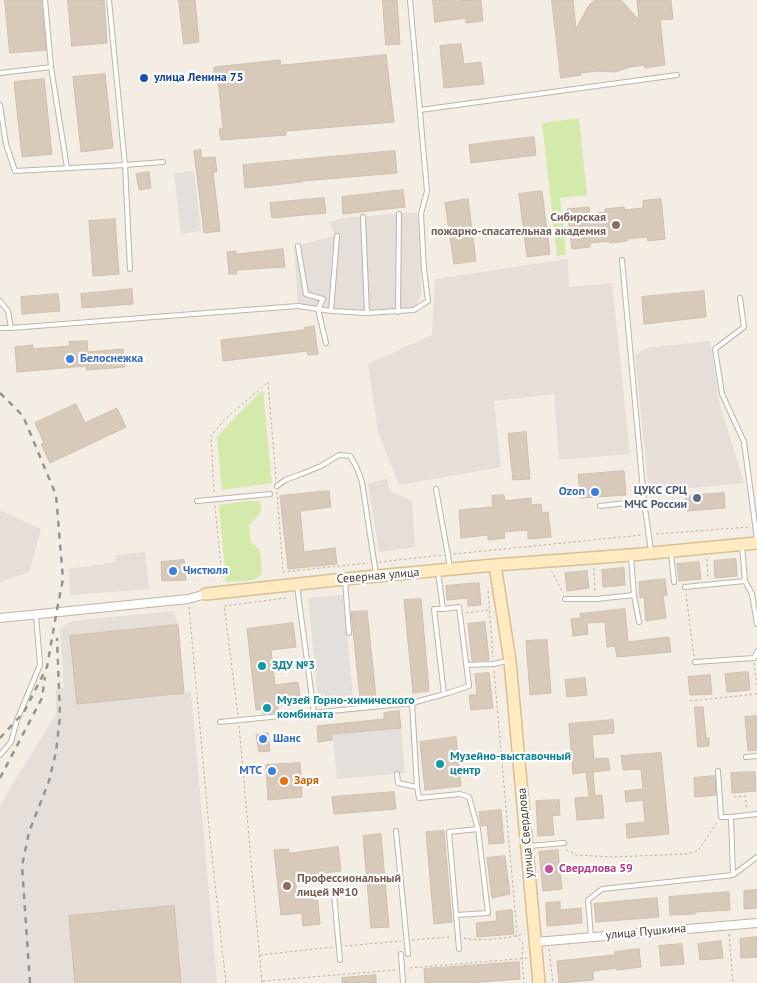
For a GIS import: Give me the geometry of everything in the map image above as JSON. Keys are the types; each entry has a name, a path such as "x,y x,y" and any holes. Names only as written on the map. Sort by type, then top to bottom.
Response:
{"street":[{"name":"Северная улица","path":"0,618 188,599 206,594 345,579 631,555 757,541"},
{"name":"улица Свердлова","path":"495,565 510,660 539,983"},
{"name":"улица Пушкина","path":"536,942 757,923"}],"lane":[{"path":"45,0 51,67 67,168"},
{"path":"109,0 125,165 130,269"},
{"path":"0,328 298,306 331,311 398,312 414,310 428,301 421,214 427,191 410,0"},
{"path":"0,73 51,67"},
{"path":"420,110 677,75"},
{"path":"0,105 6,144 15,171 163,162"},
{"path":"398,312 399,214"},
{"path":"362,218 367,313"},
{"path":"331,311 337,236"},
{"path":"298,246 306,294 324,299 318,309 326,343"},
{"path":"622,260 644,501 651,553"},
{"path":"740,298 744,327 715,348 722,394 744,442 756,518 757,541"},
{"path":"0,300 8,311 11,328"},
{"path":"277,486 285,480 321,466 339,455 350,456 362,482 376,576"},
{"path":"751,489 757,488"},
{"path":"436,489 444,570 443,609"},
{"path":"197,501 270,494"},
{"path":"600,506 644,501"},
{"path":"742,544 745,581 752,594 757,624"},
{"path":"670,551 674,582"},
{"path":"631,555 634,595 639,622"},
{"path":"345,579 349,633"},
{"path":"685,587 745,581"},
{"path":"296,584 314,712"},
{"path":"565,599 634,595"},
{"path":"220,722 412,703 444,694 469,686 459,607 434,609 444,694"},
{"path":"0,755 11,742 17,720 40,665 36,614"},
{"path":"695,662 754,658 757,652"},
{"path":"466,665 493,664 510,660"},
{"path":"412,703 419,798 460,794 469,797 478,829 488,913 456,915"},
{"path":"746,757 757,756"},
{"path":"718,771 721,817 757,814"},
{"path":"397,774 398,782 417,787"},
{"path":"731,817 733,875"},
{"path":"459,949 449,832 478,829"},
{"path":"396,831 408,954"},
{"path":"527,846 564,842"},
{"path":"591,937 588,900 602,889 733,875 757,857"},
{"path":"334,894 340,960"},
{"path":"401,954 403,983"}],"path":[{"path":"222,578 210,436 225,419 268,382 283,572"},
{"path":"452,554 648,534 755,526"},
{"path":"706,556 708,584"},
{"path":"593,565 596,598"},
{"path":"548,568 558,581 565,599"},
{"path":"685,587 695,662"},
{"path":"488,592 516,936"},
{"path":"286,598 224,606 238,720 262,982 550,956"},
{"path":"188,599 210,838 226,983"},
{"path":"464,613 490,610"},
{"path":"754,658 757,686"},
{"path":"690,701 757,694"},
{"path":"734,797 745,796 748,815"},
{"path":"564,842 565,849 577,855 612,857 686,854 698,850 721,817"},
{"path":"729,934 733,983"},
{"path":"260,955 407,940 458,937 472,940 516,936"},
{"path":"516,936 523,943 524,983"}],"shaded area":[{"path":"194,171 201,231 181,234 174,173"},
{"path":"417,212 421,294 414,310 367,313 298,306 294,246 336,236 329,222 345,218"},
{"path":"568,259 569,287 612,283 630,454 559,460 554,394 494,401 501,467 399,485 378,432 368,364 432,335 435,279"},
{"path":"710,341 719,402 744,483 649,492 635,356 646,348"},
{"path":"387,479 390,491 412,501 415,547 379,552 368,483"},
{"path":"0,510 41,529 29,572 0,582"},
{"path":"145,552 149,589 70,595 69,569 116,562 116,555"},
{"path":"343,595 353,696 318,699 308,598"},
{"path":"173,611 178,625 184,693 191,692 217,983 0,983 0,805 56,714 56,690 64,688 60,629 71,621"},
{"path":"401,728 405,773 337,779 331,734"}],"green space":[{"path":"579,118 587,195 560,198 566,254 557,256 542,123"},
{"path":"263,390 272,483 222,490 217,437"},
{"path":"258,501 262,507 258,516 249,525 250,541 260,550 262,574 254,580 226,582 219,505"}],"building":[{"path":"5,0 41,0 46,50 10,53"},
{"path":"68,0 104,0 107,43 72,46"},
{"path":"179,0 195,0 199,42 184,44"},
{"path":"383,0 397,0 400,44 386,45"},
{"path":"433,0 481,0 483,21 466,23 466,18 435,22"},
{"path":"552,0 573,0 576,29 589,5 595,0 621,0 639,20 637,0 671,0 673,19 660,20 665,65 645,68 645,65 630,67 615,72 597,71 580,73 581,75 561,78"},
{"path":"461,44 464,64 481,62 484,84 444,88 440,46"},
{"path":"386,55 394,122 286,131 286,135 221,140 219,129 223,129 218,79 214,79 214,67 280,60 281,65"},
{"path":"105,74 113,148 81,152 73,77"},
{"path":"44,79 52,154 22,157 14,82"},
{"path":"534,137 536,155 471,163 469,145"},
{"path":"201,150 201,158 215,157 217,172 213,172 220,231 204,233 194,151"},
{"path":"395,151 397,173 245,188 243,165"},
{"path":"149,172 151,188 139,190 136,174"},
{"path":"403,190 405,207 343,214 342,197"},
{"path":"542,191 550,254 527,257 519,194"},
{"path":"324,198 326,213 272,218 270,203"},
{"path":"468,199 476,261 454,264 445,203"},
{"name":"Сибирская пожарно-спасательная академия","path":"661,199 665,239 648,241 647,237 627,239 627,241 610,243 609,241 590,243 590,247 572,249 567,209 589,207 590,214 605,212 605,209 624,207 625,210 643,208 643,201"},
{"path":"115,219 119,274 93,276 89,221"},
{"path":"283,249 285,267 237,270 236,274 229,274 227,252 236,251 236,254"},
{"path":"132,289 133,304 82,308 81,294"},
{"path":"704,291 706,317 644,324 642,297"},
{"path":"58,294 60,311 22,314 21,297"},
{"path":"314,326 318,354 308,355 307,351 223,361 221,340 304,330 304,328"},
{"name":"Белоснежка","path":"87,341 88,352 123,349 125,367 87,370 86,366 17,372 15,347 33,345 33,349 70,346 69,342"},
{"path":"76,404 85,423 117,408 126,427 50,463 41,444 44,443 35,423"},
{"path":"526,432 530,479 513,480 508,434"},
{"path":"624,471 626,495 581,498 578,475"},
{"path":"329,491 331,507 300,511 304,552 335,548 337,564 288,569 280,496"},
{"path":"724,493 725,508 687,511 685,496"},
{"path":"504,495 505,501 531,498 531,505 541,504 542,513 548,512 551,537 528,539 528,530 504,532 505,538 488,540 488,535 461,538 459,510 493,507 492,496"},
{"path":"736,559 737,576 715,578 714,561"},
{"name":"Чистюля","path":"184,560 186,580 162,581 161,562"},
{"path":"699,562 701,579 679,581 677,564"},
{"path":"624,568 625,585 603,587 602,570"},
{"path":"587,571 589,588 567,591 565,573"},
{"path":"665,579 667,595 663,595 666,618 646,621 644,597 640,598 639,582"},
{"path":"479,583 481,605 468,606 468,598 447,600 446,586"},
{"path":"421,599 429,691 413,693 404,600"},
{"path":"625,609 628,642 669,637 671,652 617,657 615,646 607,647 605,622 587,623 588,634 573,636 571,619 581,618 580,614"},
{"path":"367,611 376,697 360,698 351,612"},
{"path":"485,622 489,660 472,661 468,624"},
{"name":"ЗДУ №3","path":"293,623 296,647 271,650 275,685 298,682 301,703 278,706 278,712 263,714 262,709 256,710 247,629"},
{"path":"178,625 184,693 77,704 70,636"},
{"path":"547,640 551,693 530,695 526,641"},
{"path":"748,672 750,690 727,692 725,674"},
{"path":"489,673 493,708 471,710 469,695 477,695 475,674"},
{"path":"710,675 712,694 690,695 688,677"},
{"path":"585,678 587,695 567,697 565,680"},
{"path":"695,707 703,707 706,738 709,738 709,746 698,747"},
{"path":"399,711 401,728 331,734 332,740 318,742 317,726 384,719 384,713"},
{"path":"757,716 757,750 748,751 745,717"},
{"path":"613,720 614,733 592,735 594,759 608,758 610,770 593,772 595,796 602,795 604,818 577,820 575,798 589,797 586,772 573,774 569,724"},
{"name":"Шанс","path":"268,733 270,751 259,752 256,735"},
{"name":"Музейно-выставочный центр","path":"456,737 461,786 425,790 420,742"},
{"path":"661,753 669,834 627,838 626,824 645,822 643,800 626,802 625,791 643,789 641,769 623,770 621,756"},
{"name":"Заря","path":"300,763 302,797 268,800 266,765"},
{"path":"755,772 756,791 732,793 731,773"},
{"path":"715,776 716,795 695,797 694,778"},
{"path":"394,792 396,809 334,814 332,797"},
{"path":"559,800 560,815 552,816 554,835 538,836 536,801"},
{"path":"501,810 504,843 489,844 487,825 481,826 479,812"},
{"path":"444,831 452,922 434,924 426,832"},
{"path":"381,834 389,927 371,928 363,836"},
{"name":"Профессиональный лицей №10","path":"338,847 341,871 295,876 297,897 317,895 320,924 303,926 302,913 281,915 274,850 289,849 289,853"},
{"path":"558,850 562,889 543,891 539,852"},
{"path":"505,856 510,894 492,898 487,858"},
{"path":"757,890 757,908 744,909 744,891"},
{"path":"729,892 730,910 670,915 669,897"},
{"path":"657,898 659,917 596,922 594,904"},
{"path":"560,902 560,910 581,908 582,923 547,926 546,903"},
{"path":"174,906 181,983 75,983 69,916"},
{"path":"512,910 514,934 477,937 476,923 497,921 496,912"},
{"path":"757,937 757,957 741,958 740,939"},
{"path":"721,941 723,958 700,960 698,944"},
{"path":"682,944 684,964 661,966 659,946"},
{"path":"639,949 641,967 593,971 593,980 559,983 557,961 615,955 615,952"},
{"path":"519,962 520,979 468,983 425,983 424,969"},
{"path":"376,975 376,983 342,983 342,978"}],"railway":[{"path":"0,393 23,416 56,495 63,579 47,667 24,712 0,738"},
{"path":"30,983 22,866 29,832 49,781 56,752 60,716 57,638"},
{"path":"0,778 42,698 45,677"}],"place":[{"name":"улица Ленина 75","path":"144,78"},
{"name":"Сибирская пожарно-спасательная академия","path":"616,225"},
{"name":"Белоснежка","path":"70,359"},
{"name":"Ozon","path":"595,492"},
{"name":"ЦУКС СРЦ МЧС России","path":"697,498"},
{"name":"Чистюля","path":"173,571"},
{"name":"ЗДУ №3","path":"262,666"},
{"name":"Музей Горно-химического комбината","path":"267,708"},
{"name":"Шанс","path":"263,739"},
{"name":"Музейно-выставочный центр","path":"440,764"},
{"name":"МТС","path":"272,771"},
{"name":"Заря","path":"284,781"},
{"name":"Свердлова 59","path":"549,869"},
{"name":"Профессиональный лицей №10","path":"287,886"}]}
